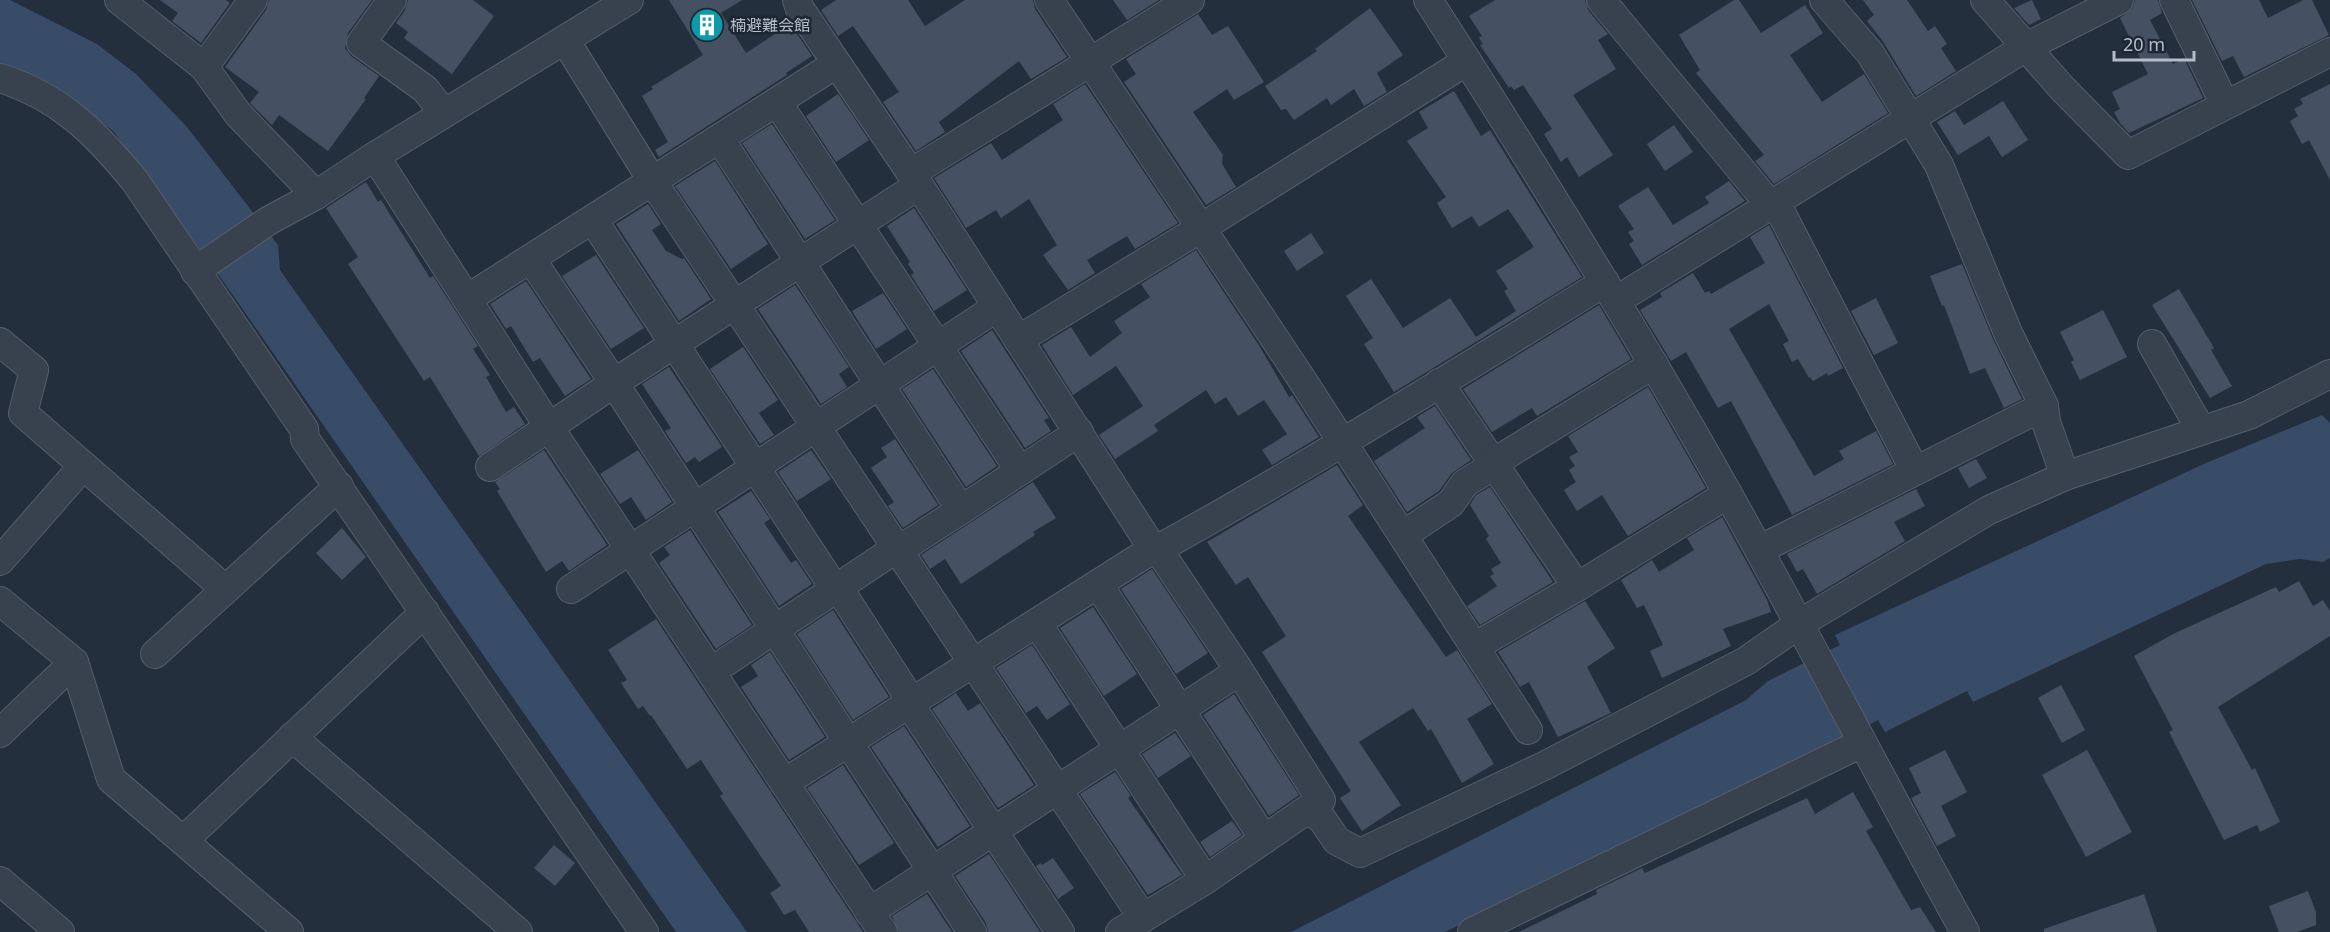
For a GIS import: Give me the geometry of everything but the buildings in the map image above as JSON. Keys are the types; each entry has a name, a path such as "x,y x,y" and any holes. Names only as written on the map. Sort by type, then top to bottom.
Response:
{"street":[{"path":"119,0 204,67 238,114 316,195"},
{"path":"204,67 253,0"},
{"path":"392,0 361,43 425,89 444,113"},
{"path":"199,268 268,221 316,195 444,113 629,0"},
{"path":"1049,0 1299,375 1527,730"},
{"path":"490,467 614,383 858,225 915,179 1090,61 1191,0"},
{"path":"1428,0 1611,291 1654,364 1759,550 1965,932"},
{"path":"1601,0 1772,203 1915,471"},
{"path":"1824,0 1870,52 1940,165 2008,333 2044,406 2046,422 2065,476"},
{"path":"1985,0 2061,87 2128,155 2330,52"},
{"path":"784,783 1155,549 1341,443 1439,383 1772,203 2026,47 2119,0"},
{"path":"2174,0 2225,105"},
{"path":"565,40 653,182 1057,789 1131,925 1205,880 1321,800 1078,432 915,179 836,64 804,3"},
{"path":"1018,340 1467,61"},
{"path":"467,299 836,64"},
{"path":"0,78 22,84 54,100 108,147 135,181 199,268 304,429 305,439 644,932"},
{"path":"777,102 1020,471"},
{"path":"720,139 961,510"},
{"path":"375,156 549,427 876,922 932,871 1238,672"},
{"path":"593,220 903,688 910,705 1060,932"},
{"path":"531,260 614,383 972,932"},
{"path":"571,589 997,307"},
{"path":"0,342 34,370 23,413 225,589"},
{"path":"2152,344 2201,430"},
{"path":"1403,535 1451,503 1465,483 1654,364"},
{"path":"1308,810 1322,819 1337,841 1360,853 1544,766 1746,661 1798,624 1989,510 2065,476 2249,415 2330,374"},
{"path":"1439,383 1577,587"},
{"path":"1759,550 2044,406"},
{"path":"712,671 1078,432"},
{"path":"0,561 83,466"},
{"path":"155,654 339,486"},
{"path":"1474,647 1728,494"},
{"path":"1098,584 1264,839"},
{"path":"0,601 74,662 111,779 289,932"},
{"path":"184,840 425,612"},
{"path":"1037,623 1205,880"},
{"path":"0,733 74,662"},
{"path":"292,737 518,932"},
{"path":"1472,932 1860,740"},
{"path":"0,881 60,932"}],"water":[{"path":"0,0 10,0 97,44 136,74 187,127 278,245 280,270 747,932 676,932 221,278 114,132 81,105 42,80 0,65"},
{"path":"2322,415 2330,423 2330,558 2323,562 2300,559 2266,564 1973,702 1967,691 1885,732 1878,720 1809,756 1445,932 1291,932 1746,700 1768,681 1840,645 1835,635 2206,463"}],"place":[{"name":"楠避難会館","path":"707,25"}]}
